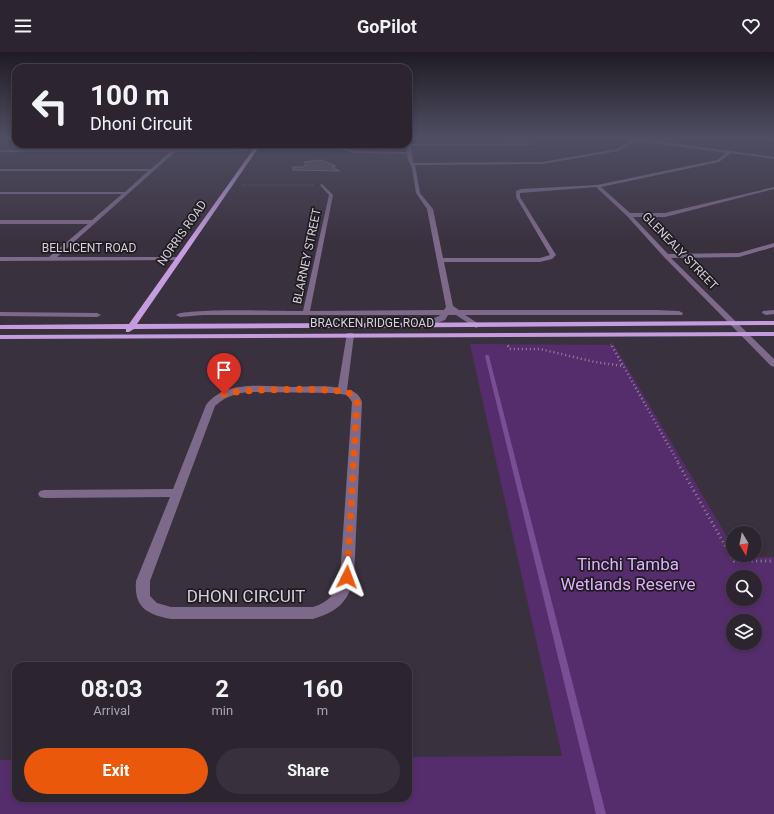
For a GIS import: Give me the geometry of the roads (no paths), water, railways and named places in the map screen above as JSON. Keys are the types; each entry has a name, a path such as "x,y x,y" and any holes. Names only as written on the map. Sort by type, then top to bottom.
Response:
{"main road":[{"name":"NORRIS ROAD","path":"124,336 239,173"},
{"name":"BRACKEN RIDGE ROAD","path":"0,327 476,326 774,323"},
{"name":"BRACKEN RIDGE ROAD","path":"0,337 774,334"}],"street":[{"path":"50,259 149,173"},
{"path":"415,173 418,193 430,209 441,260 449,309 442,318 425,326"},
{"path":"441,260 540,260 550,258 553,255 552,252 518,197 518,192 533,188 597,186 662,173"},
{"name":"BLARNEY STREET","path":"306,312 331,195 322,185"},
{"name":"GLENEALY STREET","path":"597,186 774,364"},
{"path":"628,216 664,215 774,188"},
{"path":"0,193 126,193"},
{"path":"0,222 92,222"},
{"path":"666,256 739,255 774,245"},
{"name":"BELLICENT ROAD","path":"0,260 178,259"},
{"path":"449,309 459,312 679,313"},
{"name":"BRACKEN RIDGE ROAD","path":"180,315 449,309"},
{"path":"459,312 476,326"},
{"path":"766,313 774,312"},
{"path":"0,314 97,315"},
{"path":"342,391 343,376 349,352 350,336"},
{"name":"DHONI CIRCUIT","path":"244,390 342,391 355,397 357,402 347,577 342,596 324,610 312,613 171,613 154,610 146,604 142,593 143,581 177,493 211,405 216,398 233,391 244,390"},
{"path":"44,494 177,493"}],"waterway":[{"path":"487,356 601,814"}],"park label":[{"name":"Tinchi Tamba Wetlands Reserve","path":"628,574"}]}
